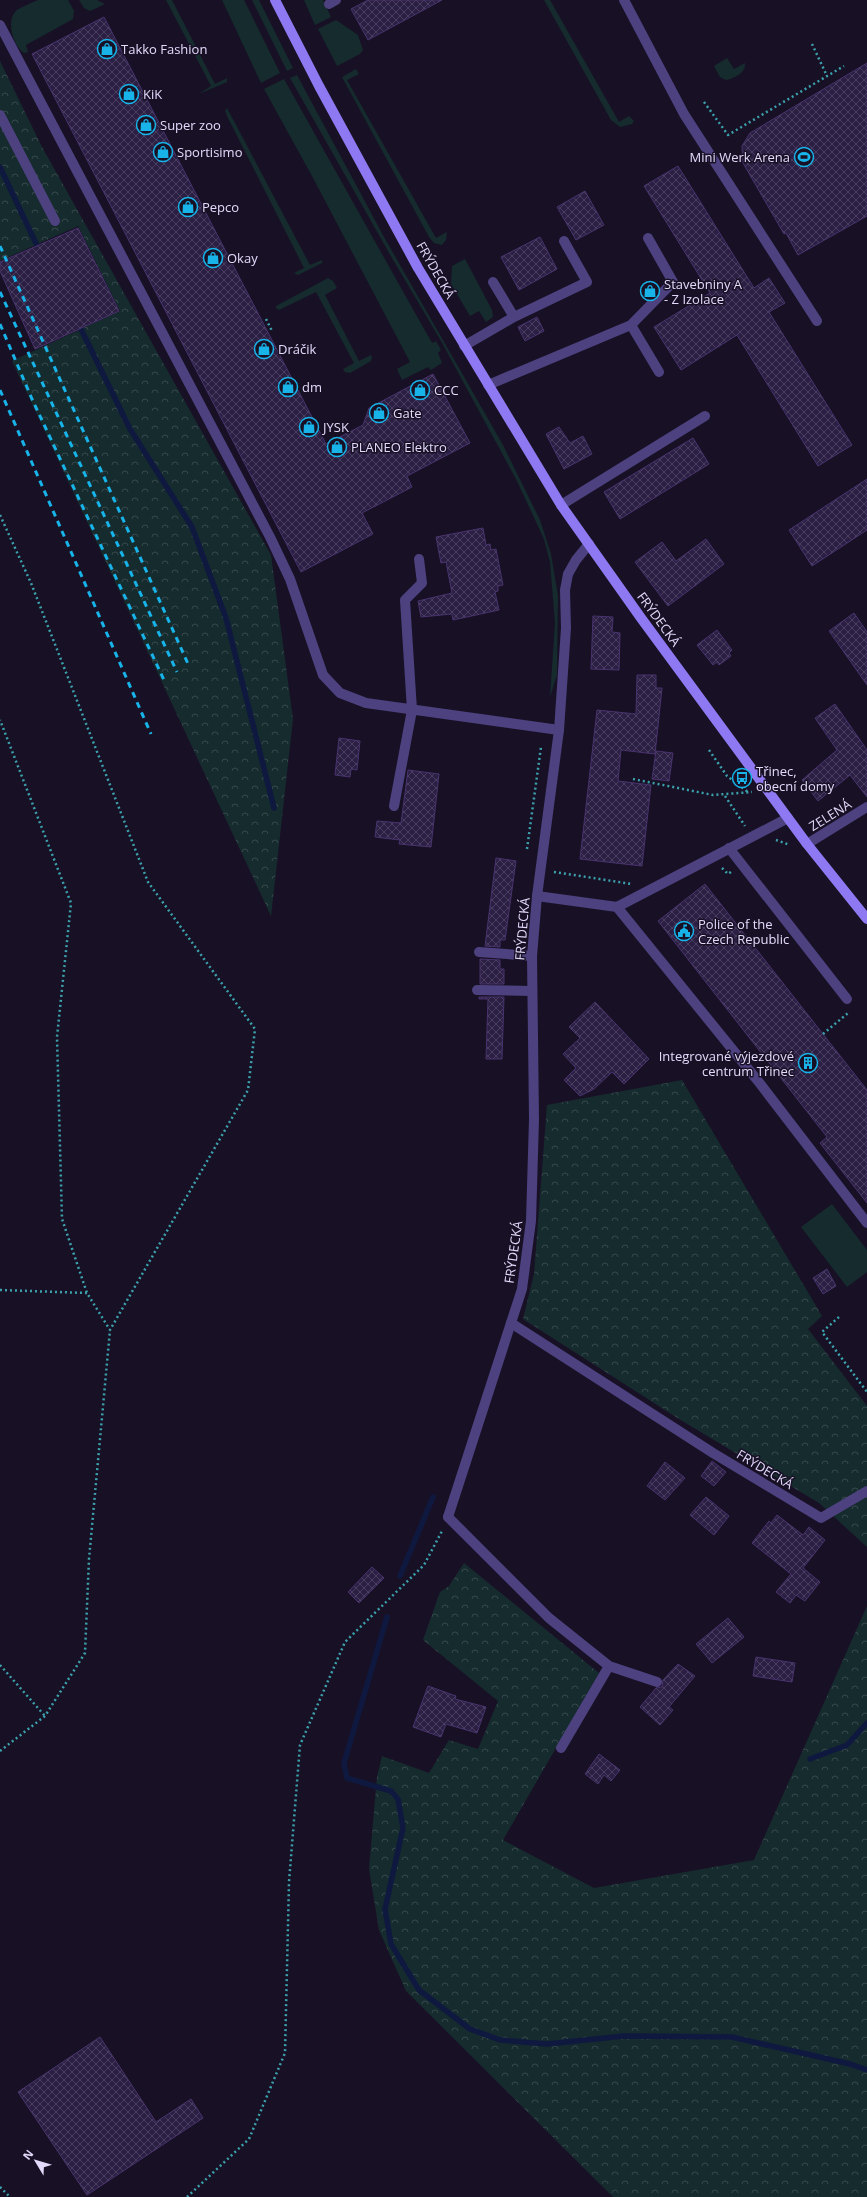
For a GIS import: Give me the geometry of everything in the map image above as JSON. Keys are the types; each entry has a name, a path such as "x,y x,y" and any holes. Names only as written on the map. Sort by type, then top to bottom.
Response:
{"main road":[{"name":"FRÝDECKÁ","path":"275,0 342,128 464,346 561,505 788,818 867,919"}],"street":[{"path":"624,0 684,114 817,320"},
{"path":"0,25 270,537 290,579 323,675 340,693 366,703 559,730"},
{"path":"0,114 55,221"},
{"path":"488,385 631,325 673,282 648,238"},
{"path":"464,346 514,318 587,282 564,241"},
{"path":"493,282 514,318"},
{"path":"631,325 659,372"},
{"path":"561,505 705,416"},
{"name":"FRÝDECKÁ","path":"448,1517 522,1289 532,1221 534,1119 532,956 537,896 559,730 565,657 565,590 568,574 576,560 589,544"},
{"path":"394,806 412,710 405,600 422,583 419,560"},
{"name":"ZELENÁ","path":"808,844 867,807"},
{"path":"537,896 617,907 788,818"},
{"path":"729,848 847,999"},
{"path":"617,907 758,1081 867,1223"},
{"path":"479,952 532,956"},
{"path":"477,990 532,992"},
{"name":"FRÝDECKÁ","path":"511,1323 713,1453 821,1518 867,1491"},
{"path":"448,1517 549,1618 609,1666 657,1682"},
{"path":"562,1748 609,1666"}],"path":[{"path":"812,44 827,76"},
{"path":"704,102 728,135 844,66"},
{"path":"266,319 272,331"},
{"path":"0,515 31,583 148,882 255,1029 248,1090 110,1330 88,1559 85,1653 45,1716 0,1751"},
{"path":"0,720 71,902 57,1037 62,1219 87,1293 110,1330"},
{"path":"526,849 542,739"},
{"path":"709,750 727,776 748,792 751,791 755,797"},
{"path":"633,779 713,795 725,796 748,792"},
{"path":"725,796 748,829"},
{"path":"772,840 780,840 790,845"},
{"path":"719,867 728,874 740,864"},
{"path":"541,870 635,884 640,895"},
{"path":"823,1034 850,1011 851,1007 847,999"},
{"path":"0,1290 87,1293"},
{"path":"839,1317 822,1332 867,1392"},
{"path":"188,2197 249,2139 285,2053 288,1882 300,1745 345,1642 424,1565 448,1517"},
{"path":"0,1666 45,1716"},
{"path":"0,2187 10,2197"}],"green space":[{"path":"38,0 68,0 74,11 73,19 26,45 28,52 24,53 20,50 14,39 11,20 13,14 17,10"},
{"path":"79,0 97,0 105,4 90,11 84,8"},
{"path":"166,0 172,0 215,84 227,78 227,82 199,94 211,86"},
{"path":"222,0 244,0 280,73 261,83"},
{"path":"252,0 259,0 293,68 287,71"},
{"path":"304,0 323,0 331,17 315,25"},
{"path":"544,0 550,0 619,122 629,116 634,121 632,124 620,127 611,120"},
{"path":"336,20 358,35 363,50 360,54 337,66 318,29"},
{"path":"727,58 734,69 745,63 745,67 742,72 733,78 726,80 720,77 714,66"},
{"path":"0,61 42,147 271,555 293,719 271,916 12,361 120,311 78,226 0,261"},
{"path":"356,69 359,74 347,80 436,238 447,232 446,240 442,245 434,243 429,237 342,77"},
{"path":"297,75 384,237 503,445 540,520 551,554 558,596 557,675 550,697 555,623 550,562 544,539 516,479 441,341 290,78"},
{"path":"284,79 431,341 433,343 436,341 441,350 438,353 442,363 431,370 428,367 402,380 397,369 410,362 312,176 264,89"},
{"path":"227,108 310,265 322,260 322,263 298,275 294,273 304,268 227,116 225,111"},
{"path":"465,259 492,310 493,317 486,322 479,311 470,316 451,284 452,266"},
{"path":"328,278 333,281 337,288 325,295 359,361 371,355 372,357 371,361 350,373 345,372 343,369 354,363 316,292 279,310 276,308 276,306"},
{"path":"682,1080 822,1316 808,1329 867,1406 867,1547 819,1503 679,1419 523,1319 534,1274 547,1105"},
{"path":"832,1204 867,1250 867,1272 847,1287 801,1227"},
{"path":"464,1563 599,1673 503,1840 594,1888 754,1860 867,1606 867,2197 613,2197 406,1991 379,1930 369,1869 377,1777 382,1756 429,1773 449,1740 478,1749 498,1701 423,1640 440,1592 449,1586"}],"building":[{"path":"368,0 442,0 368,40 351,9"},
{"path":"104,17 326,444 363,425 369,408 433,374 470,443 407,476 412,487 362,513 373,534 301,572 32,54"},
{"name":"Mini Werk Arena","path":"867,63 867,216 798,255 786,233 784,234 743,163 742,146 750,133"},
{"path":"678,166 754,288 769,278 785,303 769,312 852,445 818,466 737,335 681,370 654,327 710,293 644,186"},
{"path":"585,191 604,225 576,240 557,207"},
{"path":"78,228 119,311 35,349 0,271 0,262"},
{"path":"540,237 557,269 519,290 501,257"},
{"path":"537,317 544,331 525,341 518,327"},
{"path":"559,427 570,443 583,436 592,454 564,469 546,434"},
{"path":"693,438 709,464 620,519 604,492"},
{"path":"867,479 867,530 812,566 789,530"},
{"path":"483,528 486,545 490,544 491,550 496,549 503,585 498,586 498,591 495,592 499,610 453,620 452,614 421,617 418,601 452,593 446,562 441,563 436,537"},
{"path":"706,539 724,564 668,606 635,562 662,542 676,561"},
{"path":"854,613 867,632 867,685 829,631"},
{"path":"593,616 613,617 612,632 620,633 619,670 591,669"},
{"path":"717,630 732,650 729,653 731,656 719,665 717,662 713,665 697,645"},
{"path":"637,675 656,675 656,688 662,688 655,754 621,750 618,781 651,785 642,866 580,859 597,710 636,714"},
{"path":"835,704 867,750 867,797 850,775 818,801 802,780 837,750 815,718"},
{"path":"339,738 360,741 357,770 351,769 350,777 335,775"},
{"path":"656,751 673,753 669,781 652,779"},
{"path":"408,770 439,774 431,847 399,844 400,840 375,837 377,821 401,823"},
{"path":"496,858 516,861 505,940 500,940 500,947 485,946"},
{"name":"Integrované výjezdové centrum Třinec","path":"705,884 867,1090 867,1203 820,1143 827,1137 658,921"},
{"path":"480,959 500,960 500,969 504,969 504,984 480,984"},
{"path":"479,997 504,997 502,1059 486,1059 488,999 479,999"},
{"path":"595,1002 649,1059 624,1084 612,1072 594,1089 580,1096 564,1080 576,1068 563,1054 580,1038 569,1027"},
{"path":"827,1269 836,1286 823,1294 813,1278"},
{"path":"712,1461 726,1472 714,1486 701,1476"},
{"path":"665,1462 685,1478 665,1500 647,1486"},
{"path":"706,1497 729,1516 714,1535 690,1515"},
{"path":"777,1515 803,1535 809,1527 825,1540 803,1568 820,1582 805,1601 796,1595 790,1603 776,1592 791,1574 752,1543 769,1521 771,1523"},
{"path":"372,1567 384,1578 359,1603 348,1592"},
{"path":"728,1618 744,1637 712,1663 696,1644"},
{"path":"756,1657 795,1663 792,1682 753,1676"},
{"path":"678,1664 695,1676 669,1707 673,1710 660,1725 640,1707 656,1688 662,1687 663,1680"},
{"path":"428,1686 456,1696 455,1699 486,1707 477,1733 446,1724 441,1737 413,1727"},
{"path":"599,1754 620,1770 611,1781 604,1775 598,1784 585,1774"},
{"path":"100,2037 156,2122 191,2099 203,2118 87,2195 18,2092"}],"waterway":[{"path":"0,167 40,252"},
{"path":"78,323 130,429 192,527 226,618 274,808"},
{"path":"400,1576 433,1497"},
{"path":"387,1617 344,1763 347,1778 391,1791 398,1799 403,1828 385,1909 391,1944 419,1990 470,2029 500,2040 547,2044 624,2036 732,2037 850,2064 867,2070"},
{"path":"810,1759 847,1745 867,1723"}],"railway":[{"path":"0,246 189,666"},
{"path":"0,292 177,672"},
{"path":"0,324 32,399 164,680"},
{"path":"0,390 151,734"}],"place":[{"name":"Takko Fashion","path":"107,49"},
{"name":"KiK","path":"129,94"},
{"name":"Super zoo","path":"146,125"},
{"name":"Sportisimo","path":"163,152"},
{"name":"Mini Werk Arena","path":"804,157"},
{"name":"Pepco","path":"188,207"},
{"name":"Okay","path":"213,258"},
{"name":"Stavebniny A - Z Izolace","path":"650,291"},
{"name":"Dráčik","path":"264,349"},
{"name":"dm","path":"288,387"},
{"name":"CCC","path":"420,390"},
{"name":"Gate","path":"379,413"},
{"name":"JYSK","path":"309,427"},
{"name":"PLANEO Elektro","path":"337,447"},
{"name":"Třinec, obecní domy","path":"742,778"},
{"name":"Police of the Czech Republic","path":"684,931"},
{"name":"Integrované výjezdové centrum Třinec","path":"808,1063"}]}
